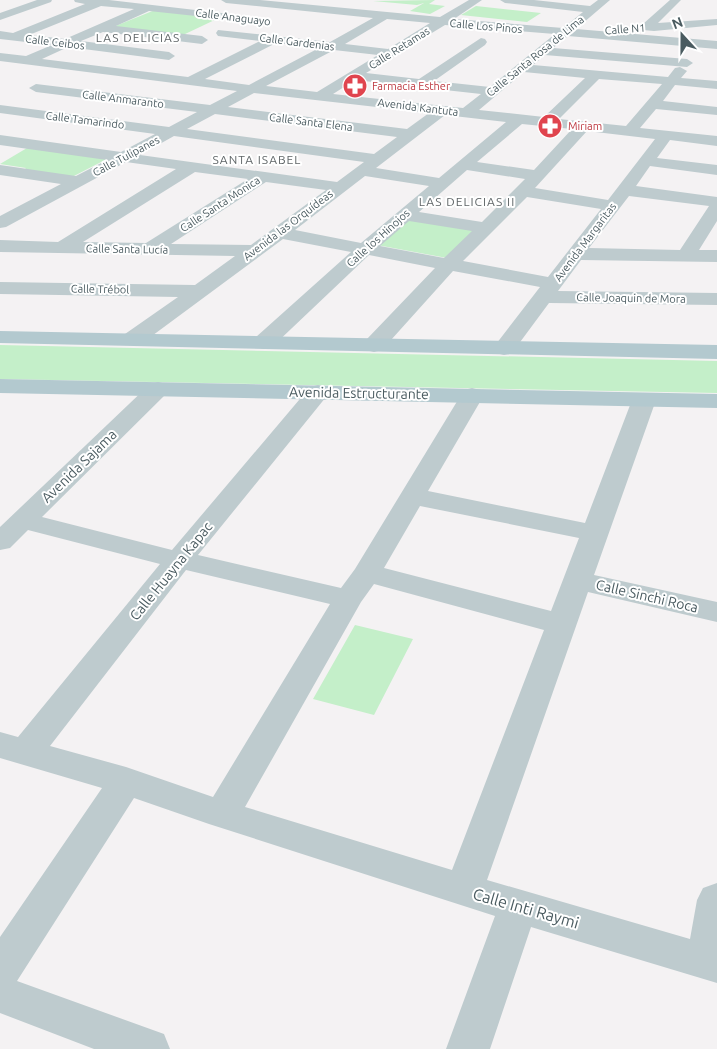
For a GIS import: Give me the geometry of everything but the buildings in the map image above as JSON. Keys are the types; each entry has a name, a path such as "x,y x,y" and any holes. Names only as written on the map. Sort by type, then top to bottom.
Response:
{"main road":[{"path":"0,337 717,352"},
{"name":"Avenida Estructurante","path":"0,386 717,401"}],"street":[{"path":"0,17 47,0"},
{"name":"Calle Anaguayo","path":"79,0 254,19 279,3"},
{"path":"0,71 167,0"},
{"name":"Calle Los Pinos","path":"226,0 279,3 326,10 563,33 694,44 717,44"},
{"path":"326,10 348,0"},
{"name":"Calle Retamas","path":"320,96 478,0"},
{"path":"505,0 537,2 593,10"},
{"name":"Calle Santa Rosa de Lima","path":"466,113 605,0"},
{"path":"15,37 100,2"},
{"path":"646,27 666,9 680,4"},
{"path":"130,74 169,56 230,16"},
{"name":"Calle Tulipanes","path":"0,223 332,46 384,16"},
{"name":"Calle N1","path":"563,33 717,22"},
{"path":"103,28 202,35"},
{"path":"338,29 357,31"},
{"name":"Calle Gardenias","path":"202,35 219,33 392,53"},
{"name":"Calle Ceibos","path":"0,35 169,56"},
{"path":"418,36 436,38"},
{"path":"190,81 274,39"},
{"path":"422,84 486,42 463,40"},
{"path":"660,41 693,61"},
{"path":"527,46 543,49 693,61"},
{"name":"Avenida Kantuta","path":"0,57 252,89 717,141"},
{"path":"630,131 652,104 693,61"},
{"path":"0,106 80,68"},
{"path":"519,68 594,76 717,85"},
{"path":"353,76 492,91"},
{"path":"548,122 594,76"},
{"name":"Calle Anmaranto","path":"27,92 211,110"},
{"path":"652,104 717,111"},
{"name":"Calle Tamarindo","path":"0,110 379,159"},
{"name":"Calle Santa Elena","path":"211,110 411,134"},
{"name":"Avenida las Orquídeas","path":"134,339 280,233 442,110"},
{"name":"Calle los Hinojos","path":"264,342 364,250 518,119"},
{"path":"374,345 449,264 538,176 583,126"},
{"name":"Avenida Margaritas","path":"504,348 666,135"},
{"path":"0,140 340,187"},
{"path":"0,151 17,142"},
{"path":"646,161 717,170"},
{"path":"463,165 538,176"},
{"path":"61,248 194,166"},
{"path":"0,170 77,181"},
{"path":"362,171 440,184"},
{"name":"Calle Santa Monica","path":"150,249 264,176"},
{"path":"624,190 717,202"},
{"path":"523,191 612,206"},
{"path":"686,255 717,207"},
{"path":"0,210 25,210"},
{"path":"404,215 487,228"},
{"name":"Calle Joaquin de Mora","path":"280,233 364,250 449,264 549,290 717,299"},
{"name":"Calle Santa Lucía","path":"0,246 254,251"},
{"path":"576,254 717,256"},
{"name":"Calle Trébol","path":"0,288 200,291"},
{"name":"Avenida Sajama","path":"0,542 158,389"},
{"name":"Calle Huayna Kapac","path":"13,749 180,560 318,392"},
{"path":"222,814 348,599 367,573 472,395"},
{"path":"464,890 644,400"},
{"path":"412,496 594,533"},
{"path":"23,520 180,560 348,599"},
{"path":"367,573 561,624"},
{"name":"Calle Sinchi Roca","path":"578,580 717,612"},
{"name":"Calle Inti Raymi","path":"13,749 126,781 222,814 464,890 712,963"},
{"path":"0,972 126,781"},
{"path":"712,963 717,900"},
{"path":"468,1049 518,906"},
{"path":"0,994 148,1049"}],"green space":[{"path":"435,0 429,4 445,6 430,14 410,11 424,3 417,5 373,1"},
{"path":"476,6 541,13 527,22 461,15"},
{"path":"155,10 221,17 183,35 113,27"},
{"path":"27,148 107,159 70,178 21,173 26,168 0,164"},
{"path":"410,218 477,229 447,258 377,245"},
{"path":"0,345 717,361 717,393 0,379"},
{"path":"355,625 413,639 374,715 313,699"}],"place":[{"name":"Farmacia Esther","path":"355,86"},
{"name":"Miriam","path":"550,126"}],"district":[{"name":"LAS DELICIAS","path":"138,37"},
{"name":"SANTA ISABEL","path":"257,159"},
{"name":"LAS DELICIAS II","path":"467,201"}]}
